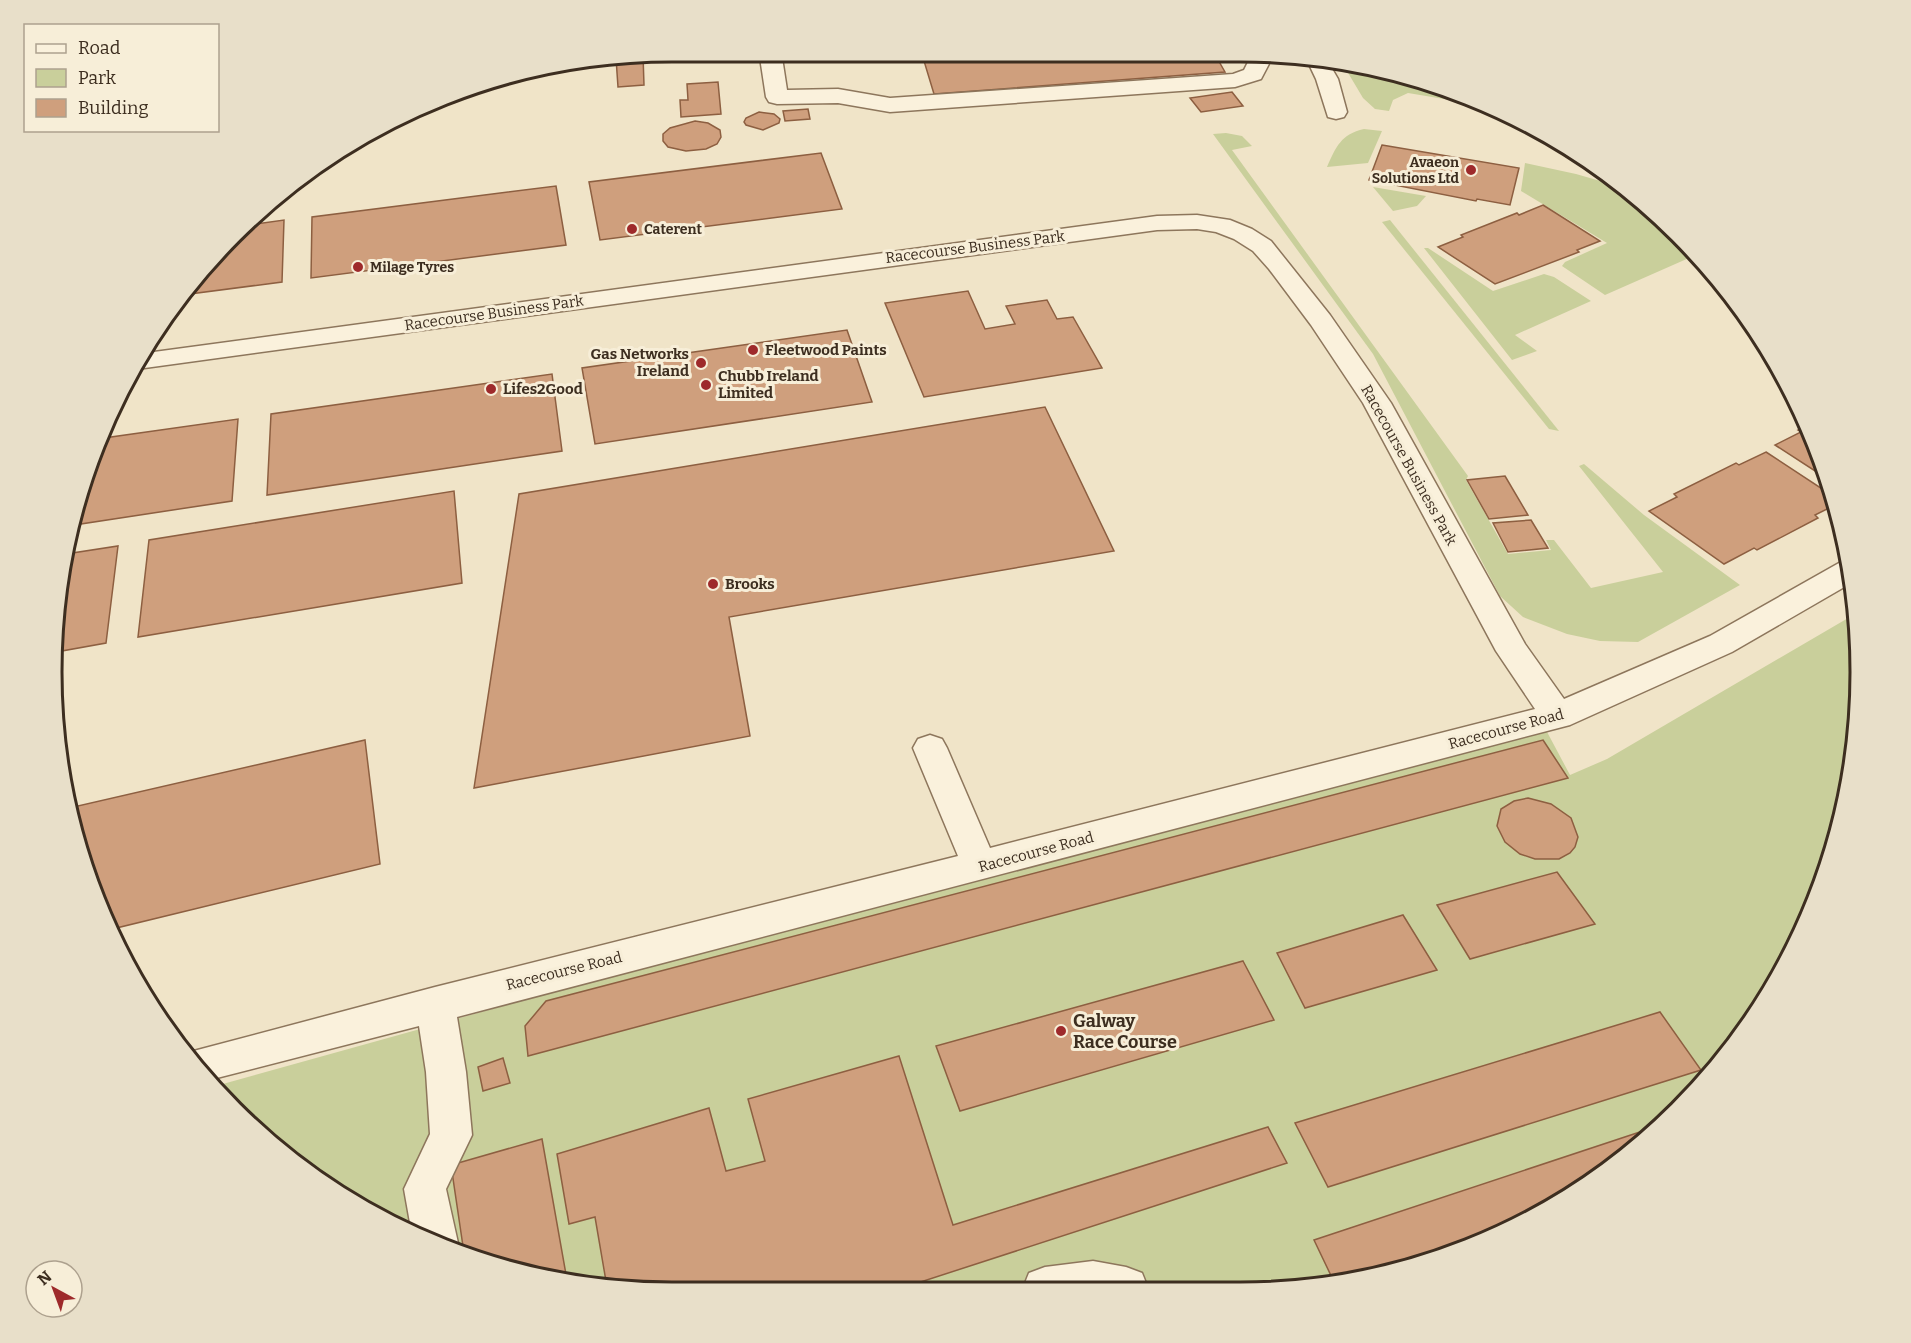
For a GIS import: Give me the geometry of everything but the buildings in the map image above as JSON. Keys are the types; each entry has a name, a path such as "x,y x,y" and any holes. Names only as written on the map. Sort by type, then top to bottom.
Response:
{"lane":[{"path":"772,62 777,97 838,96 890,105 1234,80 1253,74 1259,62"},
{"path":"1321,67 1327,79 1336,111"},
{"name":"Racecourse Business Park","path":"146,361 1157,223 1197,222 1221,225 1243,234 1262,246 1321,321 1377,403 1512,651 1558,716"},
{"name":"Racecourse Road","path":"205,1065 1558,716 1721,644 1841,575"},
{"path":"930,748 980,866"},
{"path":"434,1233 426,1189 451,1135 446,1072 435,1004"}],"green space":[{"path":"1347,71 1397,82 1453,101 1408,93 1393,100 1389,111 1375,109 1363,98"},
{"path":"1364,129 1382,131 1368,163 1327,167 1340,142 1350,134"},
{"path":"1226,133 1242,136 1252,146 1232,150 1468,476 1466,480 1508,554 1551,550 1546,540 1554,540 1591,588 1663,572 1579,466 1584,464 1644,515 1740,585 1638,642 1600,641 1567,634 1523,617 1500,596 1373,354 1213,134"},
{"path":"1525,163 1602,182 1642,213 1688,258 1605,295 1562,266 1565,262 1607,243 1521,191"},
{"path":"1373,187 1426,196 1417,206 1393,211"},
{"path":"1390,220 1559,431 1549,429 1382,222"},
{"path":"1424,248 1428,248 1493,291 1544,274 1554,277 1591,301 1515,335 1537,351 1512,360"},
{"name":"Galway Race Course","path":"1847,619 1850,672 1848,711 1838,791 1829,829 1817,868 1787,941 1747,1010 1723,1043 1671,1103 1642,1130 1578,1179 1509,1219 1473,1235 1397,1261 1359,1270 1319,1276 1240,1282 672,1282 592,1276 552,1270 475,1249 402,1219 366,1200 333,1179 269,1130 222,1084 510,1004 1546,730 1570,775 1607,759"}],"place":[{"name":"Avaeon Solutions Ltd","path":"1471,170"},
{"name":"Caterent","path":"632,229"},
{"name":"Milage Tyres","path":"358,267"},
{"name":"Fleetwood Paints","path":"753,350"},
{"name":"Gas Networks Ireland","path":"701,363"},
{"name":"Chubb Ireland Limited","path":"706,385"},
{"name":"Lifes2Good","path":"491,389"},
{"name":"Brooks","path":"713,584"},
{"name":"Galway Race Course","path":"1061,1031"}]}
